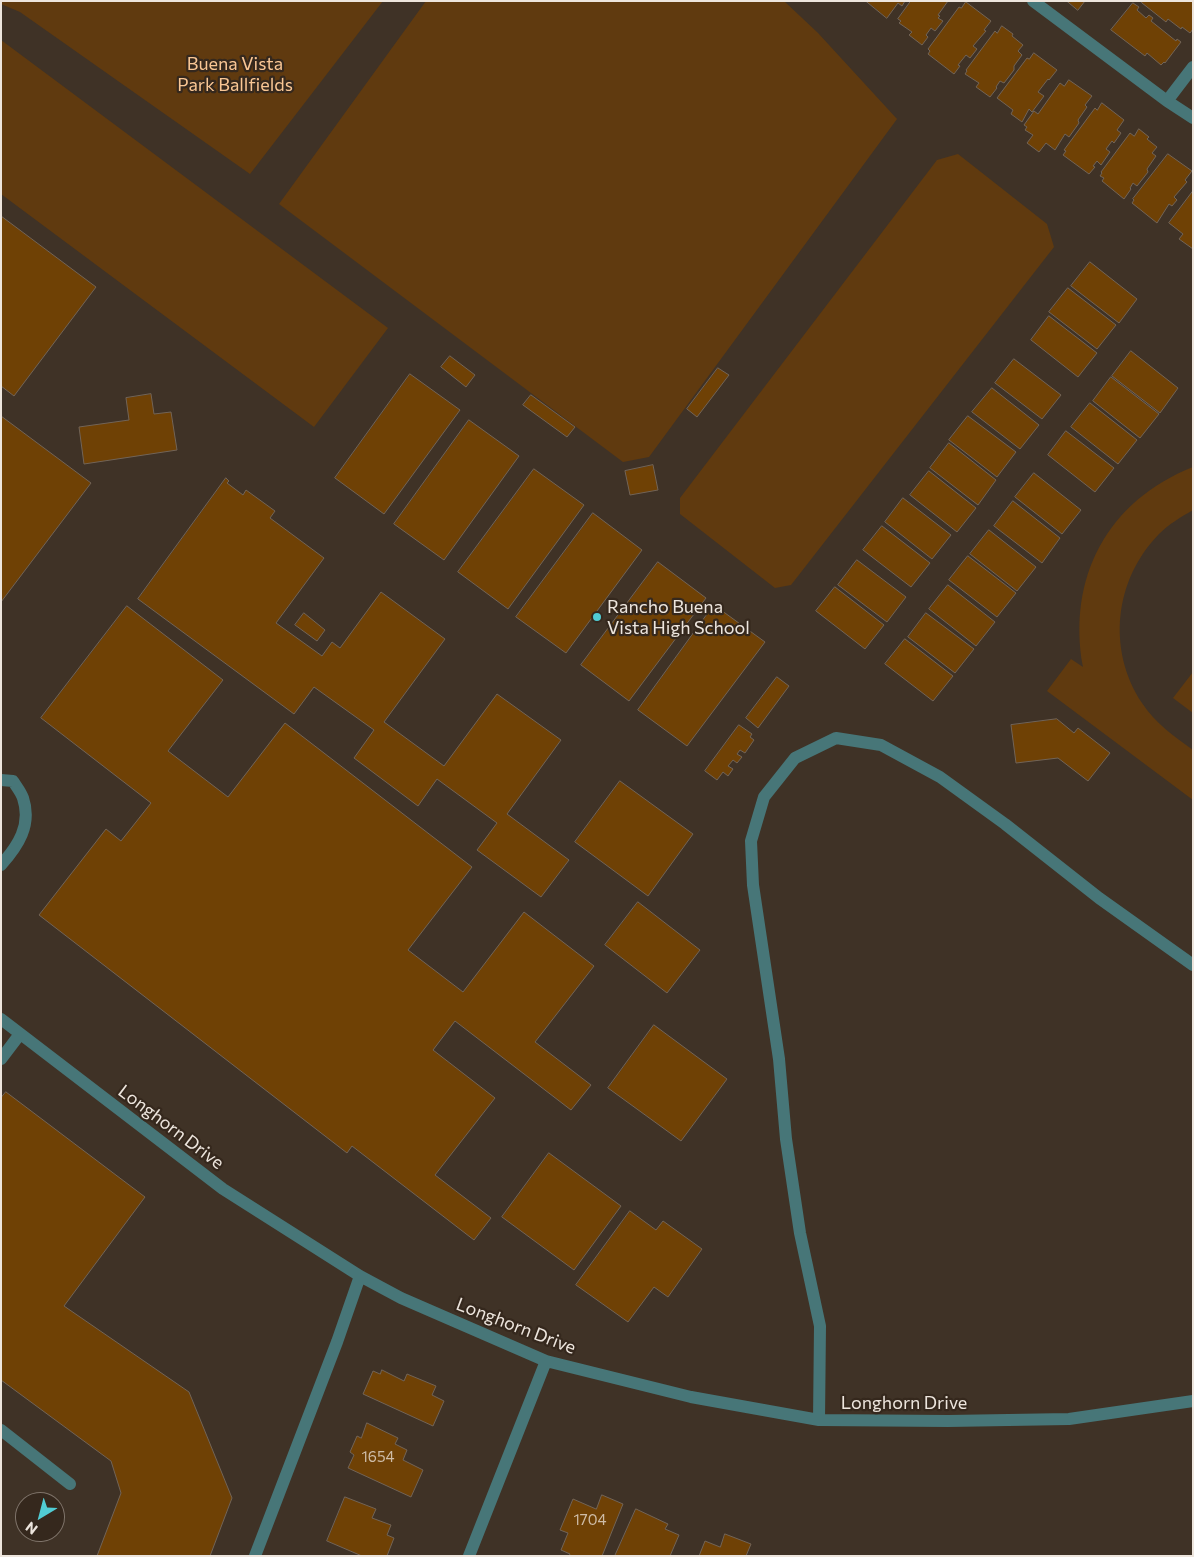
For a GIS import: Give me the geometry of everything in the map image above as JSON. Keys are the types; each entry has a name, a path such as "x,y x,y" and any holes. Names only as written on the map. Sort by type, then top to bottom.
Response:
{"street":[{"path":"1034,1 1167,101 1193,118"},
{"path":"1167,101 1193,67"},
{"path":"819,1420 820,1326 800,1233 786,1139 779,1059 753,885 751,841 764,797 795,758 836,738 882,745 940,777 1005,824 1099,898 1193,965"},
{"path":"1,780 13,781 23,798 25,814 24,832 14,852 1,865"},
{"name":"Longhorn Drive","path":"1,1019 223,1189 360,1276 401,1298 546,1360 691,1397 819,1420 948,1421 1069,1419 1193,1402"},
{"path":"1,1059 20,1034"},
{"path":"255,1556 337,1342 360,1276"},
{"path":"469,1556 546,1360"},
{"path":"1,1430 70,1484"}],"green space":[{"name":"Buena Vista Park Ballfields","path":"1,1 383,1 250,174 20,12 1,4"},
{"path":"426,1 784,1 818,33 897,119 649,457 623,462 279,204"},
{"path":"1,40 388,328 314,427 1,194"},
{"path":"958,154 1047,224 1054,247 791,585 775,588 680,514 680,498 937,160"},
{"path":"1193,467 1193,510 1159,534 1144,552 1132,572 1120,616 1120,638 1124,661 1131,682 1142,703 1172,735 1193,750 1193,800 1047,691 1071,659 1083,667 1080,634 1081,603 1088,574 1100,546 1116,522 1137,500 1163,482"},
{"path":"1193,672 1193,713 1173,698"}],"building":[{"path":"866,1 905,1 902,6 898,3 887,18"},
{"path":"911,1 948,1 938,15 940,16 938,18 943,21 935,31 931,28 926,35 928,37 922,45 909,35 912,32 899,23 901,21 898,19"},
{"path":"1067,1 1085,1 1078,10"},
{"path":"1142,1 1193,1 1193,29 1190,33 1168,19 1166,22 1142,3"},
{"path":"966,2 991,21 984,30 986,31 973,46 977,49 970,58 966,55 954,74 928,54 930,51 928,49 959,7 961,8"},
{"path":"1133,3 1139,7 1137,10 1146,18 1149,15 1153,18 1151,21 1176,41 1177,39 1181,42 1165,63 1161,65 1147,53 1145,56 1111,30"},
{"path":"1002,26 1023,45 1018,51 1022,55 1014,66 1014,70 1004,83 1000,81 990,97 976,87 979,83 965,74 995,31 997,33"},
{"path":"1034,53 1057,70 1038,92 1044,96 1032,112 1029,109 1022,122 1011,114 1013,110 997,98 1027,58 1029,59"},
{"path":"1069,80 1092,96 1085,105 1087,107 1078,120 1079,123 1069,137 1065,134 1055,150 1046,143 1039,152 1027,143 1033,135 1025,130 1027,127 1024,125 1034,111 1038,114 1060,83 1064,86"},
{"path":"1102,103 1124,120 1117,130 1121,133 1114,143 1112,141 1106,149 1110,152 1101,165 1097,161 1089,174 1063,155 1066,151 1064,150 1095,108 1097,110"},
{"path":"1139,129 1157,147 1152,153 1156,156 1147,169 1148,172 1137,186 1133,183 1124,199 1102,181 1104,178 1100,176 1130,133 1134,136"},
{"path":"1168,154 1192,171 1185,180 1187,182 1174,197 1177,200 1172,206 1169,204 1157,223 1132,203 1133,199"},
{"path":"1193,191 1193,249 1179,239 1183,234 1169,223"},
{"path":"1,216 96,287 14,396 1,386"},
{"path":"1090,262 1137,299 1119,323 1071,286"},
{"path":"1068,288 1116,325 1097,349 1049,312"},
{"path":"1049,316 1097,353 1078,377 1031,340"},
{"path":"1131,351 1178,388 1160,413 1112,376"},
{"path":"450,356 475,375 466,387 441,367"},
{"path":"1014,359 1061,395 1042,419 995,383"},
{"path":"718,368 729,375 697,417 687,409"},
{"path":"410,374 460,410 384,514 335,478"},
{"path":"1111,377 1159,414 1140,438 1093,401"},
{"path":"992,388 1039,425 1020,449 972,412"},
{"path":"151,394 154,414 171,412 177,450 84,464 79,427 129,420 126,398"},
{"path":"531,395 575,427 567,437 523,405"},
{"path":"1090,403 1137,440 1118,464 1071,427"},
{"path":"1,416 91,483 1,602"},
{"path":"968,416 1016,452 997,477 949,440"},
{"path":"469,420 519,456 444,560 394,524"},
{"path":"1066,431 1114,468 1095,492 1048,455"},
{"path":"949,443 996,480 978,505 930,468"},
{"path":"653,465 658,490 630,495 625,471"},
{"path":"534,469 584,505 508,609 458,572"},
{"path":"929,471 976,508 957,532 910,495"},
{"path":"1034,473 1081,510 1062,534 1015,497"},
{"path":"226,478 229,481 227,483 243,495 246,490 275,511 270,518 324,558 276,623 322,656 332,642 340,648 381,592 445,639 384,722 444,766 497,694 561,740 507,814 569,860 541,897 477,850 497,823 437,779 418,806 354,758 374,730 314,687 294,714 138,599"},
{"path":"903,498 951,535 932,559 885,522"},
{"path":"1013,501 1060,538 1042,563 994,526"},
{"path":"593,513 642,550 566,653 516,617"},
{"path":"882,526 930,563 911,587 863,550"},
{"path":"989,530 1036,567 1017,591 970,554"},
{"path":"968,556 1016,593 997,617 949,580"},
{"path":"857,560 906,597 887,622 838,585"},
{"path":"658,562 706,598 629,701 581,665"},
{"path":"948,585 995,622 976,646 929,609"},
{"path":"835,587 884,625 865,649 816,611"},
{"path":"714,605 765,642 687,746 638,710"},
{"path":"127,606 223,680 168,751 228,797 285,723 472,867 408,950 463,992 524,912 594,966 535,1042 591,1085 571,1110 455,1021 433,1050 495,1098 435,1175 491,1218 474,1240 352,1146 347,1153 39,915 106,829 121,841 151,803 41,718"},
{"path":"304,613 325,630 317,641 295,625"},
{"path":"926,613 974,649 955,673 908,637"},
{"path":"905,639 953,676 933,701 885,664"},
{"path":"777,677 789,686 758,728 746,718"},
{"path":"1057,719 1074,733 1078,728 1110,753 1088,781 1058,758 1016,763 1011,725"},
{"path":"739,725 752,734 750,737 754,740 745,753 740,750 737,754 742,757 737,763 733,760 728,766 733,769 728,776 723,772 717,780 705,771"},
{"path":"620,781 693,834 648,896 575,842"},
{"path":"638,902 700,950 667,993 605,945"},
{"path":"654,1025 727,1079 681,1141 608,1088"},
{"path":"6,1092 145,1197 64,1306 189,1392 232,1498 210,1556 97,1556 121,1493 111,1461 1,1380 1,1098"},
{"path":"549,1153 621,1206 574,1270 502,1217"},
{"path":"630,1211 656,1230 663,1221 702,1249 668,1297 654,1287 628,1322 576,1285"},
{"path":"382,1370 404,1381 407,1374 436,1386 432,1395 444,1401 433,1426 363,1394 373,1371 380,1374"},
{"path":"367,1423 398,1438 395,1444 407,1450 403,1460 423,1470 411,1497 348,1468 354,1455 350,1452 357,1436 361,1438"},
{"path":"602,1495 623,1504 602,1556 569,1556 570,1554 561,1550 568,1533 560,1530 573,1499 596,1509"},
{"path":"345,1497 376,1509 372,1518 391,1525 387,1535 394,1538 387,1556 362,1556 327,1541"},
{"path":"636,1509 668,1524 665,1529 679,1535 670,1556 615,1556"},
{"path":"725,1534 751,1544 746,1556 699,1556 705,1541 720,1547"}],"place":[{"name":"Rancho Buena Vista High School","path":"597,617"}]}
